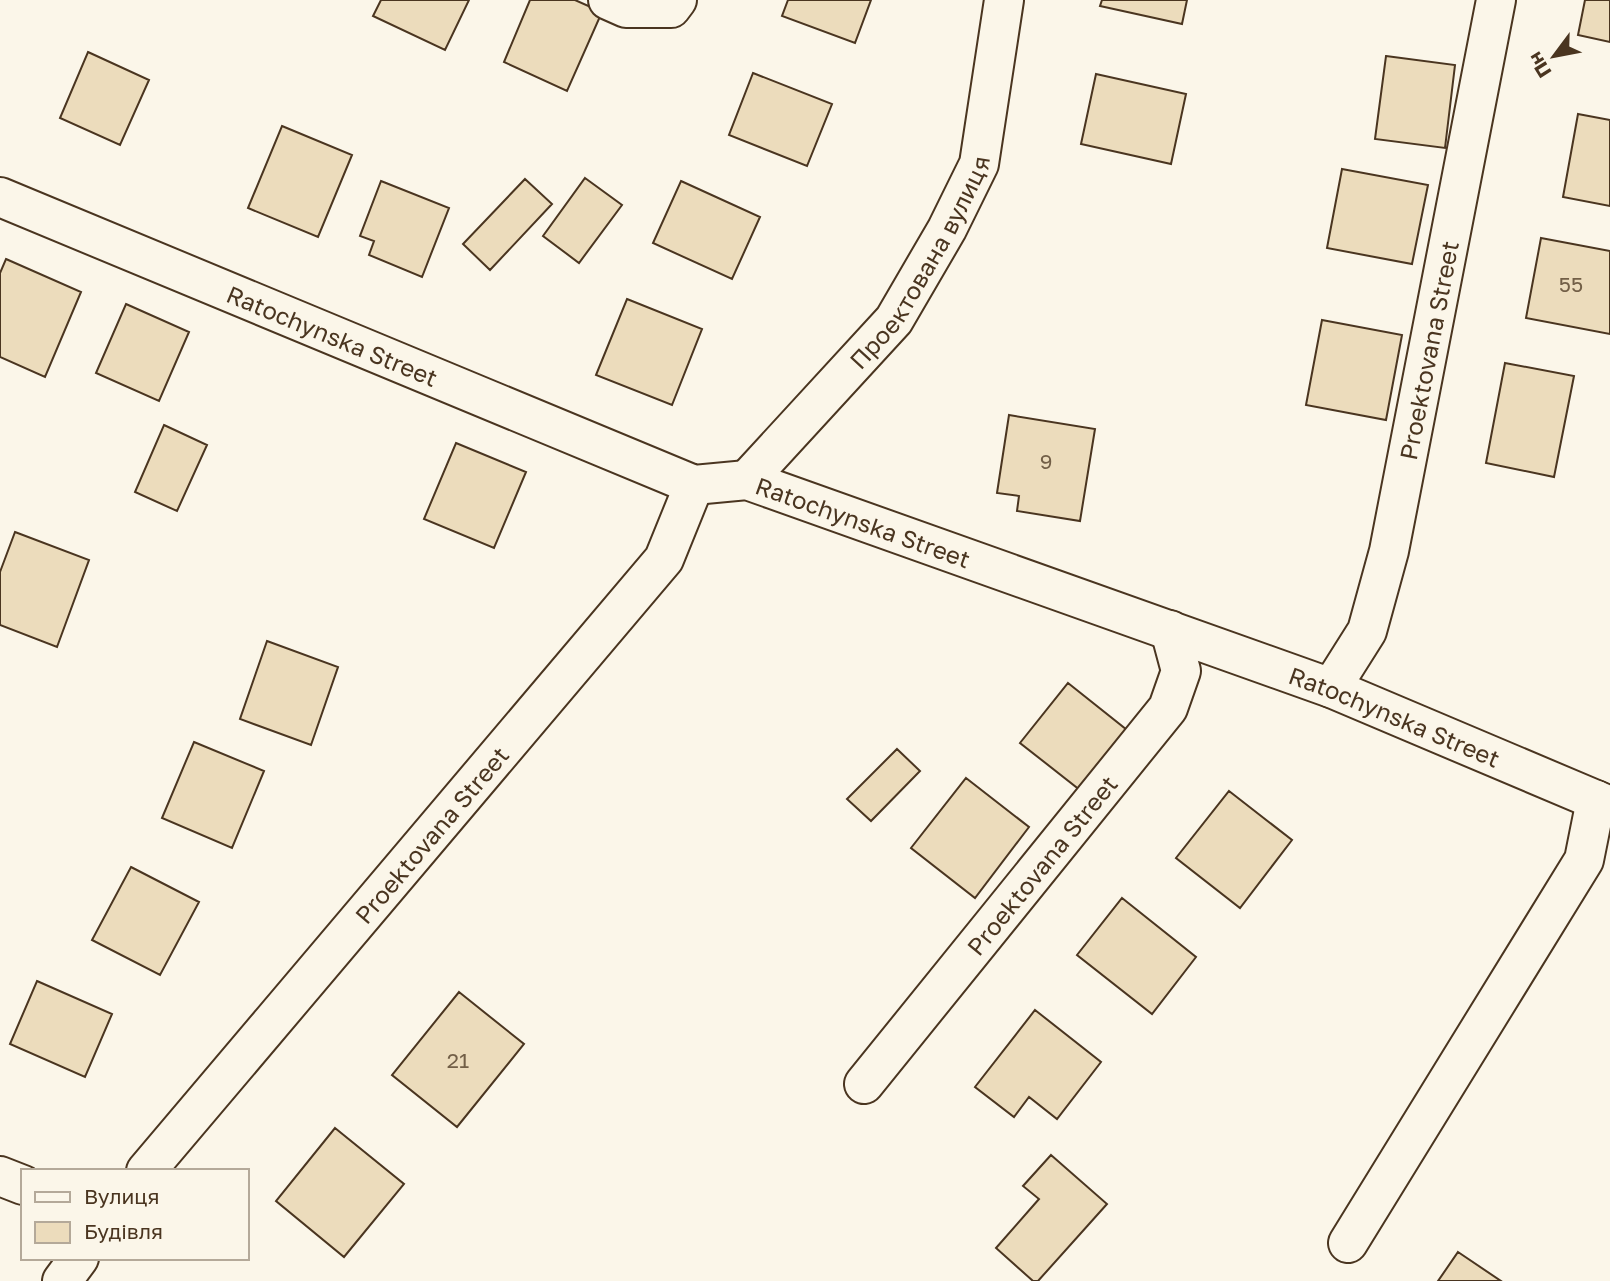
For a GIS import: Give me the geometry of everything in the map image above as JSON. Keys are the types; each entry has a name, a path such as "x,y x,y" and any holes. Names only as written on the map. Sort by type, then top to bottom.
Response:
{"street":[{"path":"608,0 626,8 671,8 677,0"},
{"name":"Проектована вулиця","path":"747,480 894,320 947,229 979,164 1004,0"},
{"name":"Proektovana Street","path":"1331,688 1367,631 1389,551 1496,0"},
{"name":"Ratochynska Street","path":"0,197 694,485 747,480 1331,688 1603,803"},
{"name":"Proektovana Street","path":"148,1169 664,559 694,485"},
{"name":"Proektovana Street","path":"864,1084 1168,708 1181,671 1170,630"},
{"path":"1348,1243 1584,860 1603,803"},
{"path":"0,1176 21,1184"},
{"path":"62,1281 78,1260"}],"building":[{"path":"381,0 469,0 445,50 373,16"},
{"path":"530,0 575,0 602,12 567,91 504,62"},
{"path":"788,0 871,0 855,43 782,16"},
{"path":"1102,0 1187,0 1182,24 1100,6"},
{"path":"1585,0 1610,0 1610,42 1578,35"},
{"path":"88,52 149,80 120,145 60,118"},
{"path":"1386,56 1455,65 1445,148 1375,139"},
{"path":"753,73 832,104 807,166 729,135"},
{"path":"1096,74 1186,94 1171,164 1081,144"},
{"path":"1578,114 1610,120 1610,206 1563,197"},
{"path":"282,126 352,155 318,237 248,208"},
{"path":"1342,169 1428,185 1412,264 1327,248"},
{"path":"585,178 622,205 579,263 543,236"},
{"path":"525,179 552,204 490,270 463,244"},
{"path":"381,181 449,208 422,277 369,255 374,241 360,236"},
{"path":"681,181 760,217 732,279 653,243"},
{"path":"1541,238 1610,251 1610,334 1526,318"},
{"path":"6,259 81,292 45,377 0,357 0,273"},
{"path":"627,299 702,329 672,405 596,375"},
{"path":"126,304 189,332 159,401 96,373"},
{"path":"1322,320 1402,335 1386,420 1306,405"},
{"path":"1505,363 1574,376 1554,477 1486,463"},
{"path":"1009,415 1095,429 1080,521 1017,511 1019,496 997,493"},
{"path":"164,425 207,445 177,511 135,492"},
{"path":"456,443 526,472 494,548 424,519"},
{"path":"15,532 89,560 57,647 0,625 0,572"},
{"path":"267,641 338,667 311,745 240,719"},
{"path":"1068,683 1132,734 1085,794 1020,743"},
{"path":"194,742 264,771 232,848 162,818"},
{"path":"897,749 920,771 871,821 847,799"},
{"path":"966,778 1029,827 975,898 911,848"},
{"path":"1229,791 1292,840 1240,908 1176,858"},
{"path":"131,867 199,902 160,975 92,940"},
{"path":"1122,898 1196,957 1152,1014 1077,955"},
{"path":"37,981 112,1014 85,1077 10,1044"},
{"path":"459,992 524,1044 457,1127 392,1075"},
{"path":"1035,1010 1101,1062 1057,1119 1029,1097 1014,1117 975,1087"},
{"path":"335,1128 404,1184 344,1257 276,1201"},
{"path":"1051,1155 1107,1204 1038,1281 1033,1281 996,1248 1039,1199 1023,1186"},
{"path":"1458,1252 1501,1281 1438,1281"}]}
